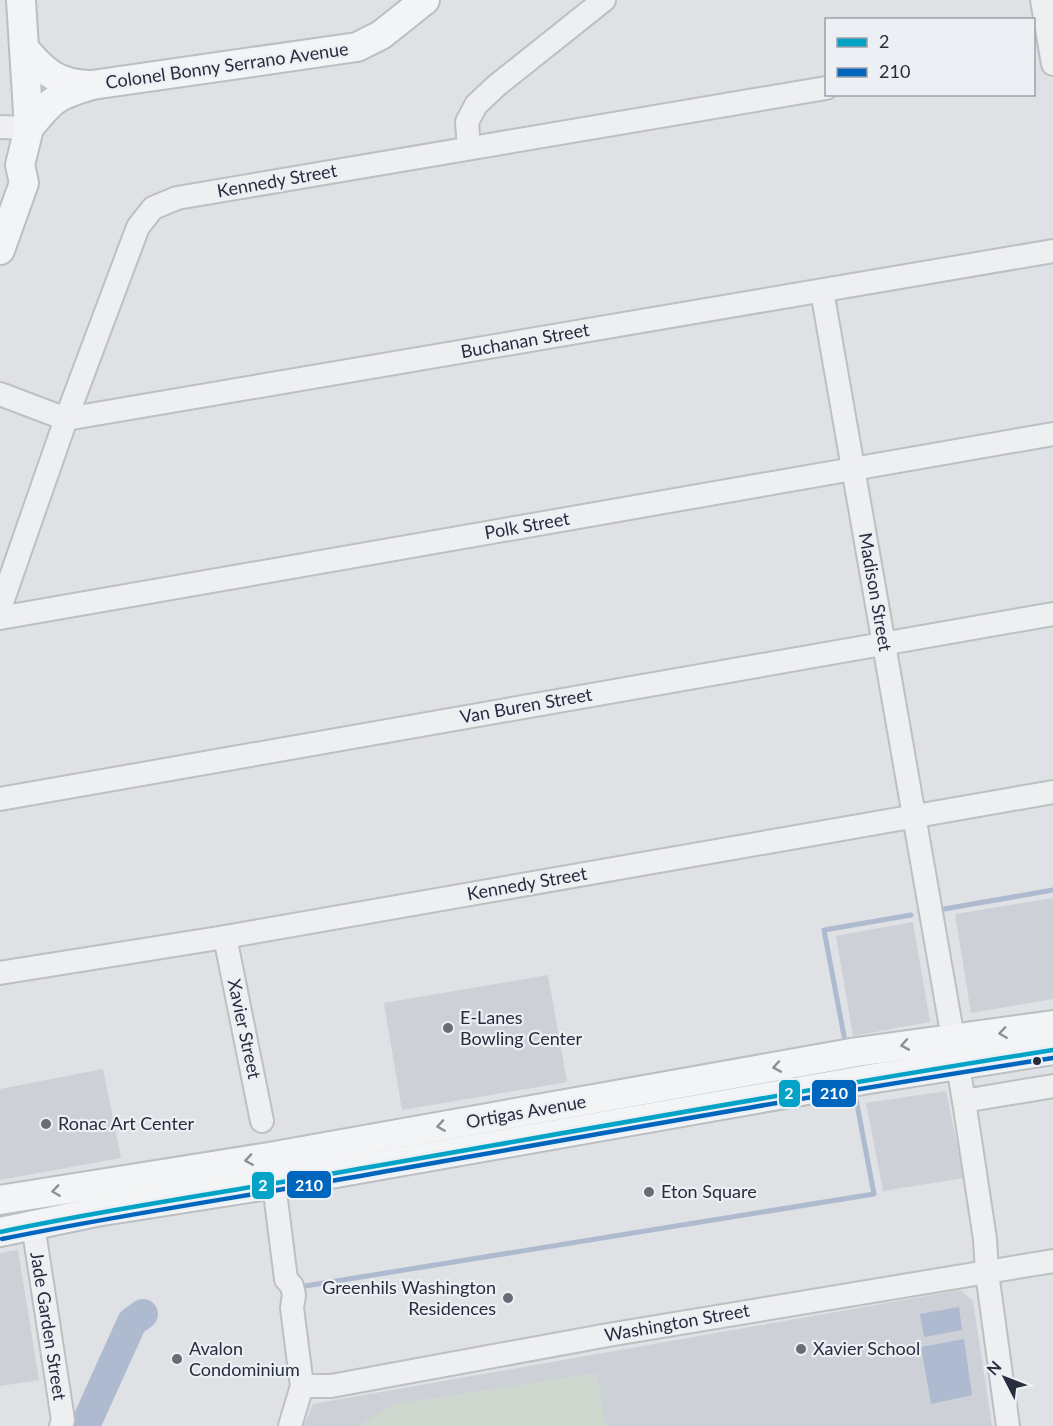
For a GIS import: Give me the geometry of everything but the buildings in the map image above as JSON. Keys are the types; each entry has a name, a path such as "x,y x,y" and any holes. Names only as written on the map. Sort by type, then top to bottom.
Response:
{"main road":[{"path":"0,249 24,183 20,165 29,128 21,0"},
{"name":"Colonel Bonny Serrano Avenue","path":"29,128 51,102 63,94 92,85 357,47 381,35 425,0"},
{"path":"24,48 50,75 67,83 92,85"},
{"path":"0,194 6,176 20,165"},
{"name":"Ortigas Avenue","path":"0,1232 96,1212 274,1184 851,1082 1053,1025"},
{"name":"Ortigas Avenue","path":"0,1200 269,1157 915,1043 956,1053 1053,1050"}],"street":[{"path":"469,148 467,122 476,105 496,86 604,0"},
{"path":"1042,0 1045,53"},
{"name":"Kennedy Street","path":"0,608 66,419 138,227 153,208 177,198 825,88"},
{"path":"0,127 29,128"},
{"name":"Buchanan Street","path":"66,419 1053,251"},
{"name":"Madison Street","path":"822,291 964,1101 985,1239 987,1273 1008,1426"},
{"path":"0,394 66,419"},
{"name":"Polk Street","path":"0,618 1053,434"},
{"name":"Van Buren Street","path":"0,799 1053,614"},
{"name":"Kennedy Street","path":"0,973 225,937 1053,792"},
{"name":"Xavier Street","path":"225,937 262,1121"},
{"path":"964,1101 1053,1086"},
{"path":"274,1184 302,1386 290,1426"},
{"name":"Jade Garden Street","path":"33,1225 63,1420 61,1426"},
{"name":"Washington Street","path":"302,1386 331,1386 598,1337 1053,1261"}],"shaded area":[{"path":"1053,898 1053,999 971,1013 955,914"},
{"path":"913,922 930,1022 853,1036 836,936"},
{"path":"548,975 567,1082 402,1110 384,1003"},
{"name":"Ronac Art Center","path":"103,1069 121,1158 0,1180 0,1089"},
{"path":"946,1091 964,1178 883,1191 866,1103"},
{"path":"18,1250 39,1380 0,1386 0,1253"},
{"name":"Xavier School","path":"960,1290 973,1301 992,1426 304,1426 313,1404"},
{"path":"597,1373 605,1426 358,1426 395,1404"}],"water":[{"path":"959,1307 962,1330 924,1337 920,1314"},
{"path":"964,1339 972,1395 931,1404 921,1347"}],"waterway":[{"path":"944,909 1053,890"},
{"path":"844,1036 824,930 911,915"},
{"path":"299,1287 874,1194 856,1099"},
{"path":"85,1426 132,1322 143,1314"}],"transit line":[{"name":"2","path":"0,1232 797,1092 1053,1050"},
{"name":"210","path":"2,1239 712,1114 1053,1058"}],"place":[{"name":"E-Lanes Bowling Center","path":"448,1028"},
{"name":"Ronac Art Center","path":"46,1124"},
{"name":"Eton Square","path":"649,1192"},
{"name":"Greenhils Washington Residences","path":"508,1298"},
{"name":"Xavier School","path":"801,1349"},
{"name":"Avalon Condominium","path":"177,1359"}]}
